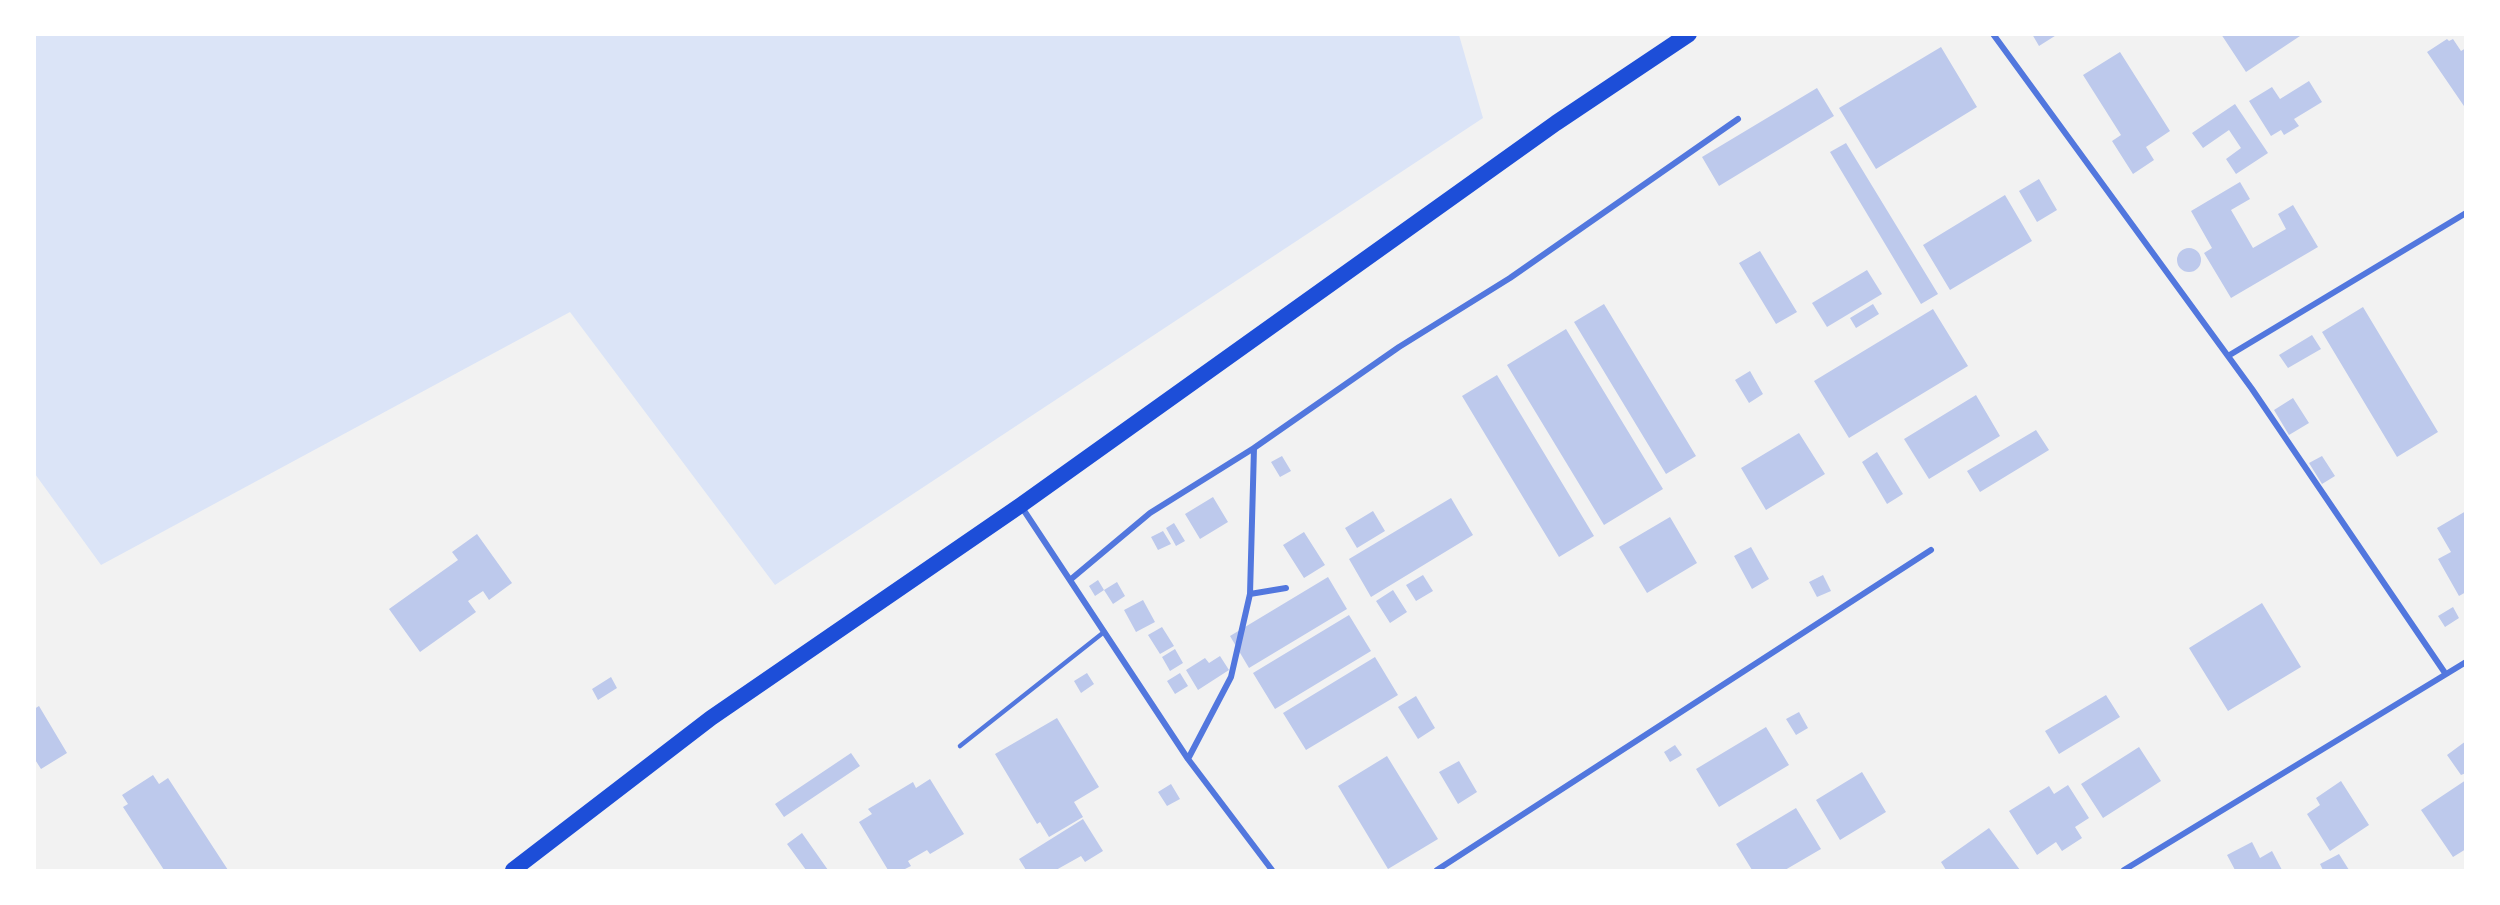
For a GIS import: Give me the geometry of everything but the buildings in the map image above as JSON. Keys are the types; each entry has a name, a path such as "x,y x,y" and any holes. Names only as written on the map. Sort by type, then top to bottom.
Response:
{"highway":[{"path":"513,870 711,718 1021,505 1556,123 1689,34"}],"street":[{"path":"1993,34 2228,356 2445,673"},
{"path":"1070,580 1150,513 1254,448 1398,347 1510,278 1738,119"},
{"path":"2228,356 2466,213"},
{"path":"1188,759 1231,677 1250,594 1254,448"},
{"path":"1021,505 1188,759 1272,870"},
{"path":"1437,870 1931,550"},
{"path":"1250,594 1286,588"},
{"path":"2124,870 2466,662"}],"lane":[{"path":"960,746 1104,632"}],"shaded area":[{"path":"34,35 1459,35 1483,118 775,585 570,312 101,565 35,474"}]}
